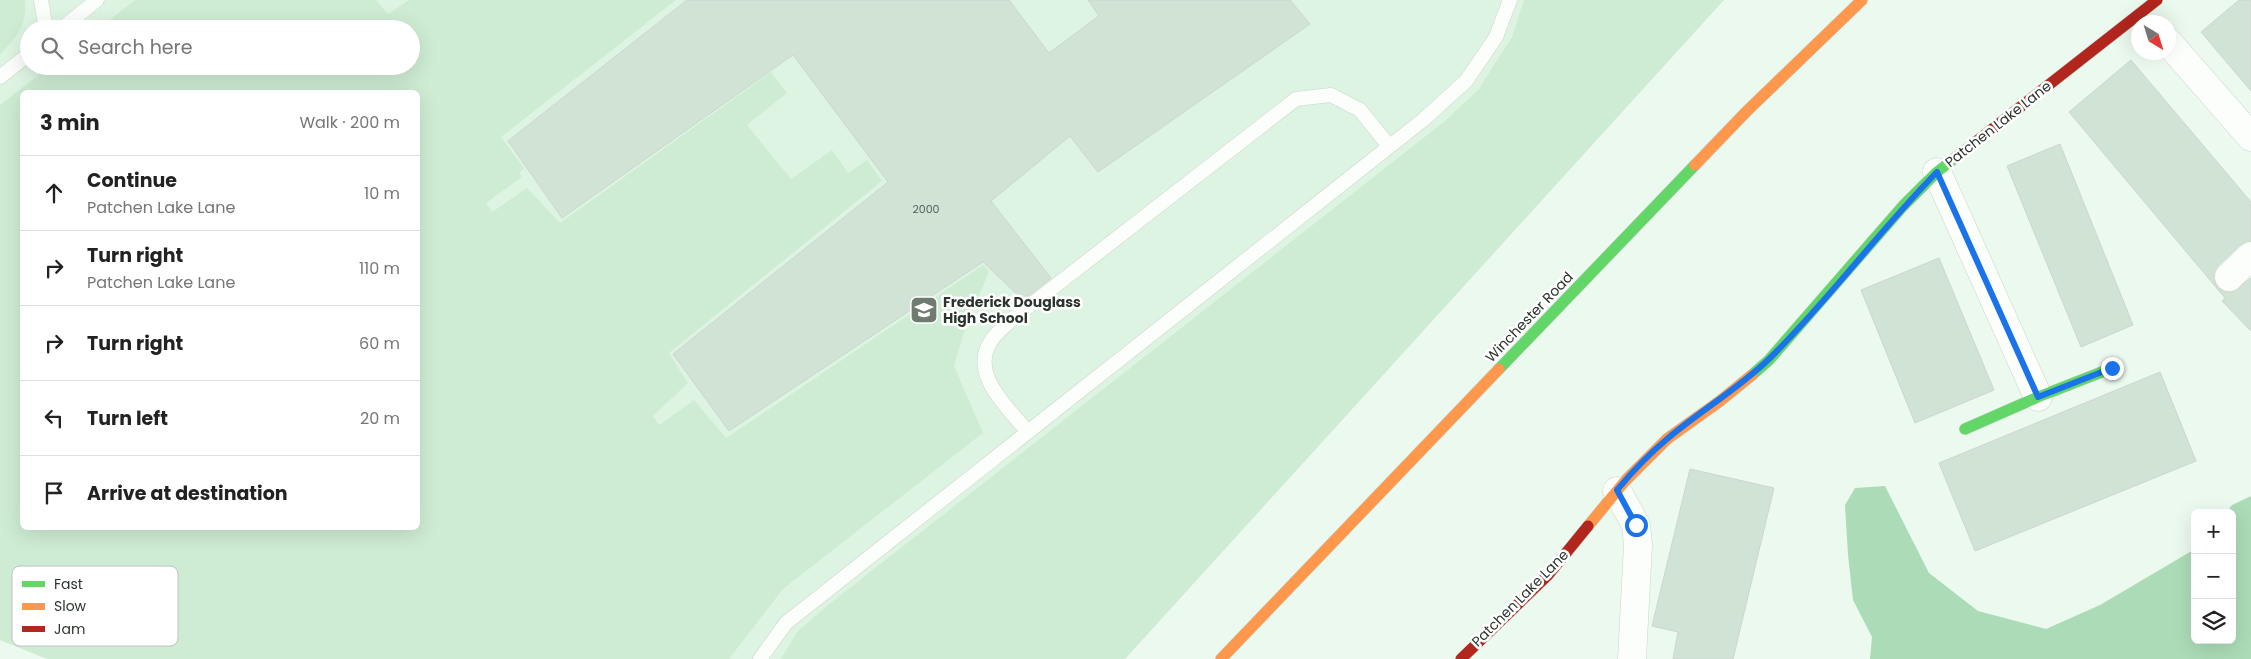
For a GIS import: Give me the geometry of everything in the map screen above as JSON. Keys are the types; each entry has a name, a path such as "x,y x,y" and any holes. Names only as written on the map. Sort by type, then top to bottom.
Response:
{"main road":[{"name":"Winchester Road","path":"1221,659 1740,118 1862,0"},
{"name":"Patchen Lake Lane","path":"1461,659 1548,574 1617,490 1667,439 1720,401 1769,360 1903,206 1937,172 2150,12"},
{"path":"1965,429 2038,397 2112,368"}],"street":[{"path":"2176,51 2251,137"},
{"path":"1937,172 2038,397"},
{"path":"2229,277 2251,256"},
{"path":"1617,490 1636,525 1638,545 1632,659"}],"lane":[{"path":"41,0 44,20"},
{"path":"72,20 97,0"},
{"path":"760,659 786,623 1423,120 1466,81 1496,37 1510,0"},
{"path":"0,77 20,61"},
{"path":"1028,432 990,385 984,362 990,341 1010,321 1296,99 1331,95 1360,110 1389,146"}],"shaded area":[{"name":"Frederick Douglass High School","path":"0,0 1724,0 1099,659 47,659 15,646 178,646 178,566 12,566 12,645 0,640"},
{"path":"0,0 25,0 25,16 24,20 20,20 20,30 0,54"},
{"path":"135,0 376,0 388,14 409,0 676,0 501,137 524,168 519,173 522,177 486,203 492,212 527,188 560,223 771,72 787,93 747,125 791,179 832,150 848,173 867,160 882,181 669,353 688,383 653,416 659,425 694,400 726,438 983,265 989,272 965,328 954,366 983,433 783,589 729,659 47,659 15,646 178,646 178,566 12,566 12,645 0,640 0,105 38,75 420,75 420,20 109,20"},
{"path":"1524,0 1724,0 1125,659 781,659 797,632 828,605 1445,121 1478,90 1512,37"},
{"path":"1885,486 1929,573 1978,611 2046,629 2100,605 2191,551 2191,644 2236,644 2236,509 2229,509 2232,505 2251,496 2251,659 1870,659 1872,637 1853,600 1848,555 1845,505 1855,488"}],"building":[{"name":"Frederick Douglass High School","path":"687,0 1009,0 1049,53 1099,16 1088,0 1290,0 1310,24 1098,172 1070,136 991,201 1051,278 1023,300 983,262 729,431 673,354 888,182 793,55 562,218 508,141"},
{"path":"2239,0 2251,0 2251,91 2201,32"},
{"path":"2131,60 2251,202 2251,241 2240,245 2218,266 2214,272 2214,280 2218,288 2225,292 2232,292 2251,278 2251,331 2222,301 2225,298 2069,112"},
{"path":"2060,144 2133,325 2081,347 2007,166"},
{"path":"1939,258 1994,390 1915,423 1861,290"},
{"path":"2160,372 2196,461 1975,551 1939,463"},
{"path":"1690,469 1774,488 1733,659 1673,659 1678,632 1652,626"}],"traffic: fast":[{"path":"1752,375 1769,360 1903,206 1937,172 1977,141"},
{"path":"1499,369 1695,165"},
{"path":"1965,429 2038,397 2112,368"}],"traffic: slow":[{"path":"1695,165 1747,111 1862,0"},
{"path":"1221,659 1499,369"},
{"path":"1588,526 1626,480 1667,439 1720,401 1752,375"}],"traffic: jam":[{"path":"1977,141 2157,0"},
{"path":"1461,659 1548,575 1588,526"}],"place":[{"name":"Frederick Douglass High School","path":"924,310"}],"route":[{"path":"1636,525 1617,490 1667,439 1720,401 1769,360 1903,206 1937,172 2038,397 2112,368"}]}
